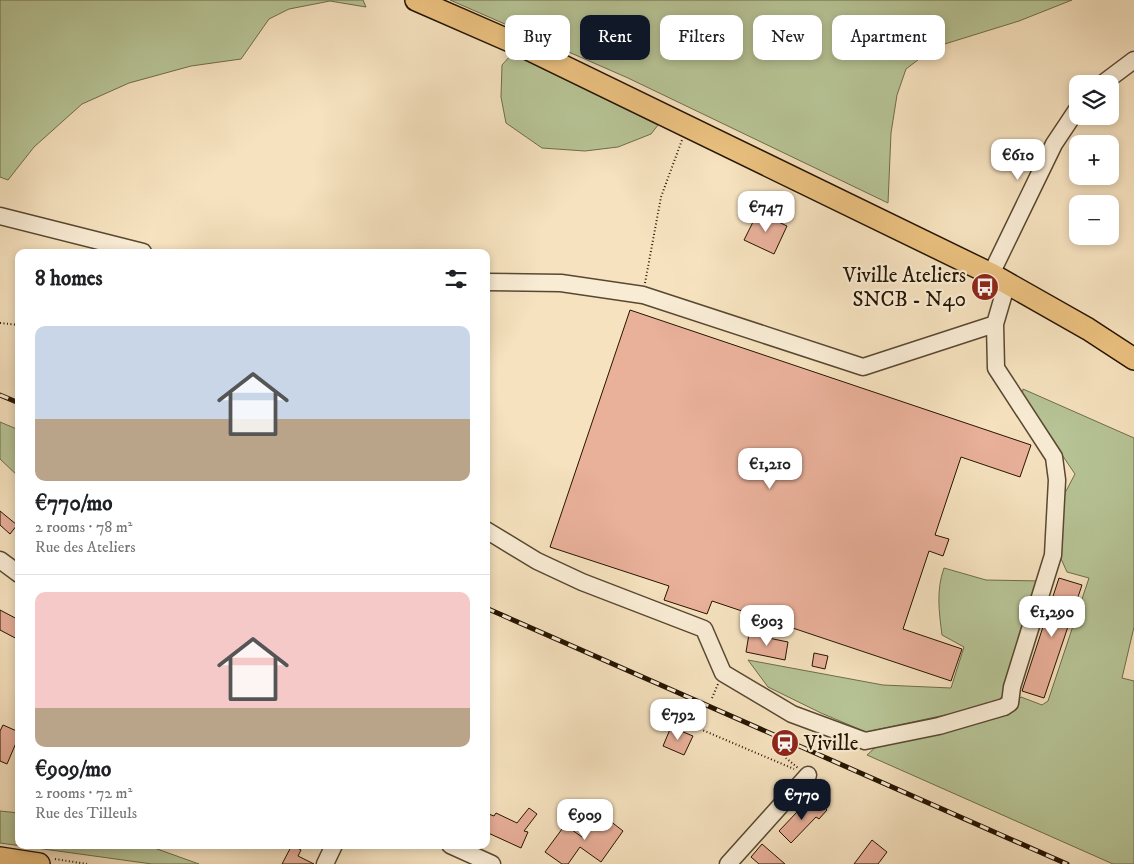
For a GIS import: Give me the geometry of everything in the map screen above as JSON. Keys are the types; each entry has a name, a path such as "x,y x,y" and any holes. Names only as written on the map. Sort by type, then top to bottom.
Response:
{"main road":[{"path":"416,0 526,48 999,278 1088,329 1134,359"},
{"path":"0,858 39,864"}],"street":[{"path":"1114,75 1134,60"},
{"path":"490,532 537,561 582,582 704,629 723,673 792,714 865,740 939,726 1004,707 1010,703 1012,687 1053,555 1057,480 1054,457 996,368 995,324 999,278 1054,144 1069,122"},
{"path":"0,216 131,249"},
{"path":"490,282 561,283 642,295 863,367 995,324"},
{"path":"0,560 15,571"},
{"path":"728,864 808,775"},
{"path":"325,864 332,849"},
{"path":"459,849 492,864"}],"path":[{"path":"642,295 661,197 688,126"},
{"path":"0,323 15,325"},
{"path":"703,719 700,729 808,775"},
{"path":"775,750 808,775"}],"green space":[{"path":"0,0 363,0 366,7 330,1 289,9 269,19 241,59 191,66 129,83 82,104 34,147 8,180 0,177"},
{"path":"450,0 1072,0 1019,21 945,44 945,15 832,15 832,60 918,60 906,69 897,95 891,133 888,203 587,60 650,60 650,15 580,15 580,57 570,53 570,15 505,15 505,24"},
{"path":"507,60 524,60 658,125 651,134 618,147 585,151 542,148 506,123 501,97 502,65"},
{"path":"1023,389 1134,438 1134,627 1122,678 1134,681 1134,864 1113,864 867,755 878,745 1006,713 1021,697 1042,705 1048,701 1089,578 1067,572 1058,552 1065,493 1075,474 1022,396"},
{"path":"0,422 15,428 15,473 0,459"},
{"path":"944,568 986,580 1041,581 1005,693 998,701 982,707 866,732 821,713 768,687 748,660 883,685 951,688 964,647 942,635 939,593"},
{"path":"0,811 15,813 15,845 0,843"},
{"path":"43,849 157,849 199,864 152,864"}],"building":[{"path":"758,212 787,226 774,254 744,240"},
{"path":"630,310 1031,445 1020,477 961,457 935,535 949,539 943,556 929,551 903,629 962,649 951,681 712,601 707,614 664,600 669,586 550,547"},
{"path":"0,511 15,523 15,528 10,534 0,525"},
{"path":"1059,578 1082,585 1044,698 1022,691"},
{"path":"0,610 15,618 15,638 0,630"},
{"path":"749,634 788,642 785,660 746,652"},
{"path":"814,653 828,656 825,669 812,666"},
{"path":"3,725 15,730 15,745 7,764 0,761 0,731"},
{"path":"671,727 693,736 684,755 663,746"},
{"path":"816,799 827,810 819,819 816,817 791,843 779,831 797,812 800,815"},
{"path":"529,808 537,814 524,831 528,832 521,848 490,834 490,814 494,816 496,813 517,823"},
{"path":"600,813 623,831 601,862 580,847 568,864 562,864 545,852 565,825 582,837"},
{"path":"872,840 887,852 878,864 854,864"},
{"path":"762,844 785,864 759,864 751,857"},
{"path":"290,849 299,849 301,850 298,856 314,864 282,864"}],"railway":[{"path":"0,395 15,401"},
{"path":"490,610 1067,864"}],"place":[{"name":"Viville Ateliers SNCB - N40","path":"985,287"},
{"name":"Viville","path":"785,743"}]}
